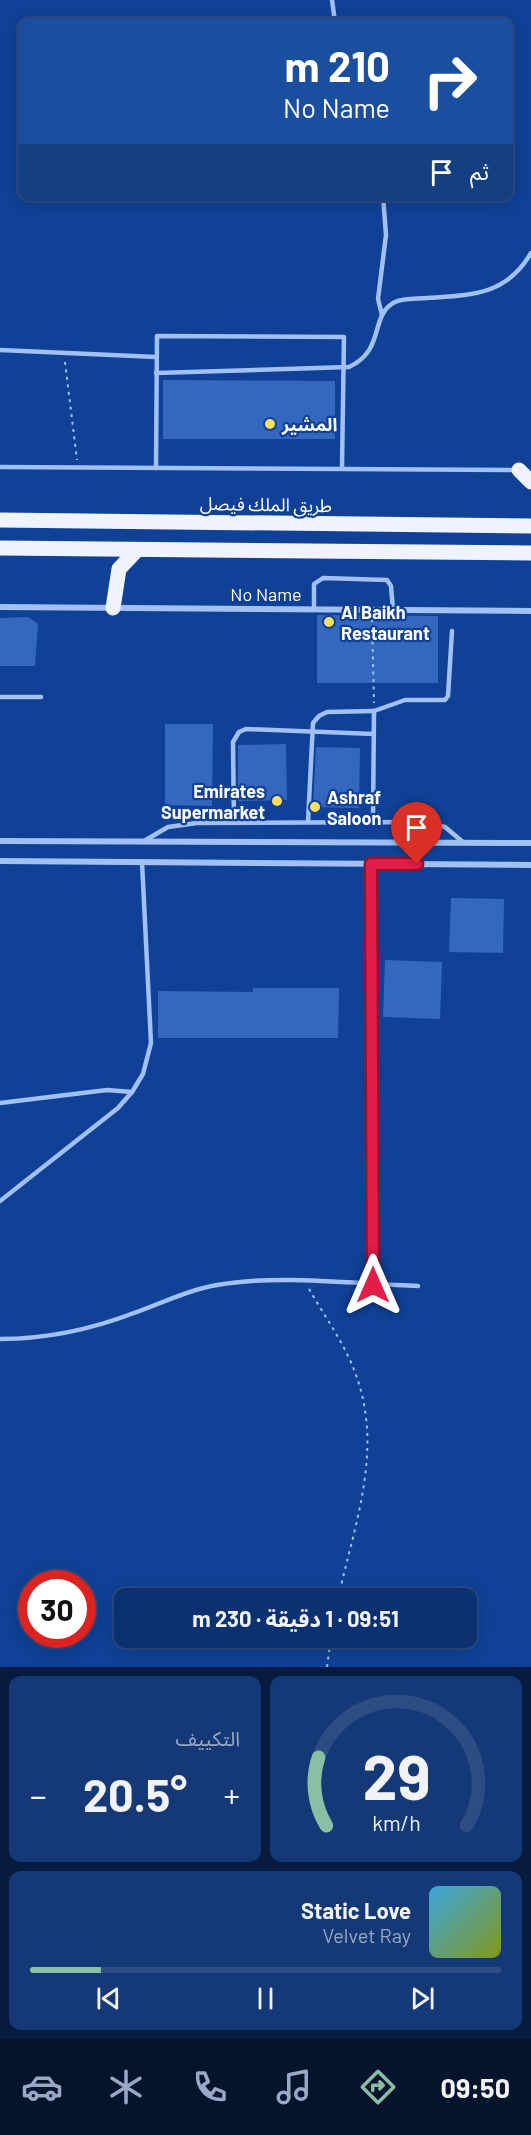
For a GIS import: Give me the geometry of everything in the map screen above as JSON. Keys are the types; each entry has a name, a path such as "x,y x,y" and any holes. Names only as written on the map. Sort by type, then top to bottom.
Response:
{"main road":[{"path":"525,471 531,482"},
{"name":"طريق الملك فيصل","path":"0,520 531,526"},
{"path":"0,548 531,553"},
{"path":"112,608 119,569 137,550"}],"street":[{"name":"No Name","path":"0,607 531,611"},
{"path":"0,842 531,843"},
{"path":"0,861 531,865"},
{"path":"371,864 373,1285"}],"lane":[{"path":"332,0 334,18"},
{"path":"382,315 378,299 386,235 383,201"},
{"path":"156,373 342,369 361,360 372,348 382,315 391,304 404,299 481,294 513,275 531,253"},
{"path":"156,468 157,336 344,337 342,467"},
{"path":"0,350 156,357"},
{"path":"0,467 342,467 525,471"},
{"path":"314,610 314,584 323,578 387,580 391,586 393,610"},
{"path":"308,822 313,723 327,712 374,711 405,700 446,699 452,632"},
{"path":"0,697 41,697"},
{"path":"373,822 374,711"},
{"path":"234,822 233,742 236,735 246,729 374,734"},
{"path":"143,841 162,830 182,824 373,822 438,824 452,831 463,842"},
{"path":"0,1201 118,1108 132,1092 143,1074 151,1043 142,862"},
{"path":"0,1103 107,1090 132,1092"},
{"path":"0,1339 32,1338 80,1330 214,1285 250,1281 418,1286"}],"path":[{"path":"64,353 78,468"},
{"path":"372,610 374,711"},
{"path":"306,1282 357,1377 368,1431 366,1484 341,1588"},
{"path":"327,1667 330,1648"}],"building":[{"path":"163,380 335,381 335,439 163,439"},
{"path":"317,615 438,616 438,683 317,683"},
{"path":"28,617 38,624 35,666 0,666 0,618"},
{"path":"165,724 213,724 212,806 165,805"},
{"path":"286,744 287,800 238,801 238,745"},
{"path":"316,747 360,748 359,808 313,807"},
{"path":"451,898 504,899 503,953 449,952"},
{"path":"385,960 442,962 440,1019 383,1017"},
{"path":"253,988 339,988 338,1038 158,1038 158,991 253,992"}],"place":[{"name":"المشير","path":"270,424"},
{"name":"Al Baikh Restaurant","path":"329,622"},
{"name":"Emirates Supermarket","path":"277,801"},
{"name":"Ashraf Saloon","path":"315,807"}],"route":[{"path":"373,1285 371,864 417,864"}]}
